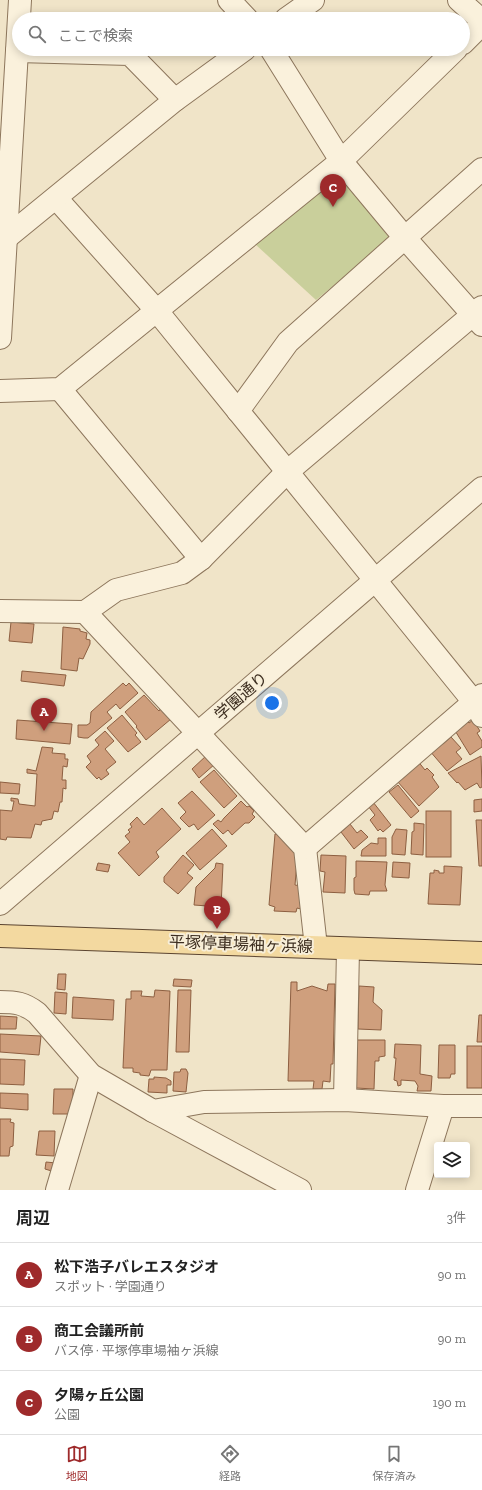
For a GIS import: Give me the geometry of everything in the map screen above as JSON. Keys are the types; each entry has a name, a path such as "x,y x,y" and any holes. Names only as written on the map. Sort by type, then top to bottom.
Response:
{"main road":[{"name":"平塚停車場袖ヶ浜線","path":"0,936 482,954"}],"street":[{"path":"19,12 20,0"},
{"path":"229,0 240,12"},
{"path":"296,12 313,0"},
{"path":"459,0 482,20"},
{"path":"470,35 482,24"},
{"path":"0,338 3,240 17,56"},
{"path":"132,56 175,100"},
{"path":"3,240 175,100 235,56"},
{"path":"0,611 84,612 116,590 182,573 201,559 287,472 479,316 404,238 340,161 275,56"},
{"path":"0,391 60,389 340,161 449,56"},
{"path":"238,411 288,342 482,168"},
{"path":"56,198 157,311 375,580 479,704 305,848"},
{"path":"60,389 201,559"},
{"name":"学園通り","path":"0,904 482,488"},
{"path":"84,612 305,848 316,947"},
{"path":"345,1100 348,949"},
{"path":"0,1002 17,1002 29,1006 91,1075 153,1111 300,1190"},
{"path":"57,1190 91,1075"},
{"path":"153,1111 204,1102 345,1100 442,1106 482,1106"},
{"path":"417,1190 442,1106"}],"green space":[{"path":"341,175 390,239 316,300 255,244"}],"building":[{"path":"11,622 34,624 32,643 9,641"},
{"path":"63,627 80,629 80,631 87,633 86,639 90,640 90,644 83,659 79,658 77,671 61,669"},
{"path":"22,671 66,675 64,686 21,681"},
{"path":"123,683 126,686 129,683 138,693 120,709 116,704 107,712 112,718 88,738 78,737 78,725 87,725 90,723 91,712"},
{"path":"144,695 159,711 161,708 171,719 146,740 125,712"},
{"path":"122,715 137,733 135,735 141,742 128,752 107,728"},
{"path":"17,720 72,724 70,744 16,739"},
{"path":"473,720 480,731 477,733 482,741 482,747 470,755 454,729 467,721 469,723"},
{"path":"105,731 114,741 105,749 116,762 106,770 109,774 101,780 99,777 97,779 86,767 91,762 87,756 99,745 95,740"},
{"path":"451,737 461,748 456,752 462,759 447,771 429,750 439,741 443,744"},
{"path":"42,747 53,748 52,753 65,754 65,759 68,759 67,767 63,766 62,780 66,780 66,789 63,788 62,802 60,802 58,812 54,811 52,819 42,821 41,825 35,824 31,838 7,837 6,840 0,839 0,810 12,811 14,801 11,801 11,798 18,799 19,804 35,806 37,774 27,773 27,769 36,771"},
{"path":"207,755 215,764 199,778 192,769"},
{"path":"481,756 482,787 480,788 477,783 465,790 448,773"},
{"path":"417,760 425,770 427,768 434,775 432,777 439,787 419,806 397,781"},
{"path":"214,770 237,796 224,808 200,782"},
{"path":"0,782 20,784 19,794 0,793"},
{"path":"398,785 419,811 411,818 389,792"},
{"path":"192,791 215,815 198,830 194,824 189,827 180,818 186,812 178,803"},
{"path":"482,799 482,811 474,812 474,800"},
{"path":"241,801 254,811 252,814 255,817 249,823 245,823 232,835 228,830 223,834 213,824 218,820 221,822"},
{"path":"373,802 391,825 383,832 380,829 378,831 370,820 375,815 368,806"},
{"path":"162,808 181,829 156,852 159,857 139,876 118,853 130,842 125,836 130,832 128,830 132,827 130,824 137,817 144,825"},
{"path":"426,811 451,811 451,857 426,857"},
{"path":"476,820 482,820 482,866 479,866"},
{"path":"414,823 424,824 423,855 411,854"},
{"path":"350,824 357,833 361,830 368,837 354,849 341,832"},
{"path":"212,829 227,846 200,870 186,853"},
{"path":"396,829 407,830 405,855 392,854 392,837"},
{"path":"275,834 283,834 298,850 295,885 301,886 301,909 297,908 296,912 274,911 275,907 269,905"},
{"path":"378,838 386,838 386,856 361,856 362,850 371,843 378,844"},
{"path":"183,855 194,865 187,873 193,878 178,894 164,882 164,877"},
{"path":"321,855 346,856 345,893 323,892 325,872 320,871"},
{"path":"356,861 387,862 385,885 387,891 370,891 369,895 355,894 354,878 356,877"},
{"path":"393,862 410,863 409,878 392,877"},
{"path":"98,863 110,865 108,872 96,870"},
{"path":"216,863 223,864 221,907 194,905 196,887 215,868"},
{"path":"444,866 462,867 460,905 428,904 430,873 434,873 434,870 439,871 439,873 444,873"},
{"path":"58,974 66,974 65,990 57,989"},
{"path":"174,979 192,980 191,987 173,986"},
{"path":"291,982 297,982 297,991 312,986 327,991 328,984 335,984 333,1064 331,1064 330,1082 323,1081 322,1089 313,1089 314,1081 288,1081"},
{"path":"359,986 374,987 373,1002 382,1010 381,1030 358,1029"},
{"path":"155,990 170,991 167,1070 151,1070 149,1076 140,1075 140,1073 133,1072 133,1068 123,1068 126,999 131,999 131,991 142,991 141,996 154,997"},
{"path":"178,990 191,990 189,1052 176,1052"},
{"path":"55,992 67,993 66,1014 54,1013"},
{"path":"73,997 114,1000 113,1020 72,1018"},
{"path":"479,1015 482,1015 482,1042 477,1042"},
{"path":"0,1016 17,1017 16,1029 0,1029"},
{"path":"0,1034 41,1036 39,1055 0,1052"},
{"path":"357,1040 385,1040 385,1056 379,1057 379,1061 375,1061 374,1089 356,1088"},
{"path":"395,1044 421,1045 420,1074 432,1076 431,1091 417,1091 418,1086 415,1081 401,1080 401,1085 398,1086 397,1081 394,1080 396,1058 394,1058"},
{"path":"439,1045 455,1045 455,1074 451,1074 450,1078 438,1078"},
{"path":"467,1046 482,1046 482,1088 467,1088"},
{"path":"0,1059 25,1060 24,1085 0,1084"},
{"path":"181,1069 186,1069 188,1073 186,1092 173,1091 174,1072 180,1072"},
{"path":"154,1077 166,1078 171,1081 171,1085 167,1085 167,1093 148,1092 149,1079 154,1079"},
{"path":"54,1089 73,1089 73,1114 53,1114"},
{"path":"0,1093 28,1094 28,1110 0,1108"},
{"path":"0,1119 11,1119 10,1122 14,1123 13,1146 10,1147 9,1156 0,1156"},
{"path":"39,1131 55,1131 54,1156 36,1155"},
{"path":"46,1162 56,1163 55,1172 45,1169"}],"place":[{"name":"夕陽ヶ丘公園","path":"333,207"},
{"name":"松下浩子バレエスタジオ","path":"44,731"},
{"name":"商工会議所前","path":"217,929"}]}
